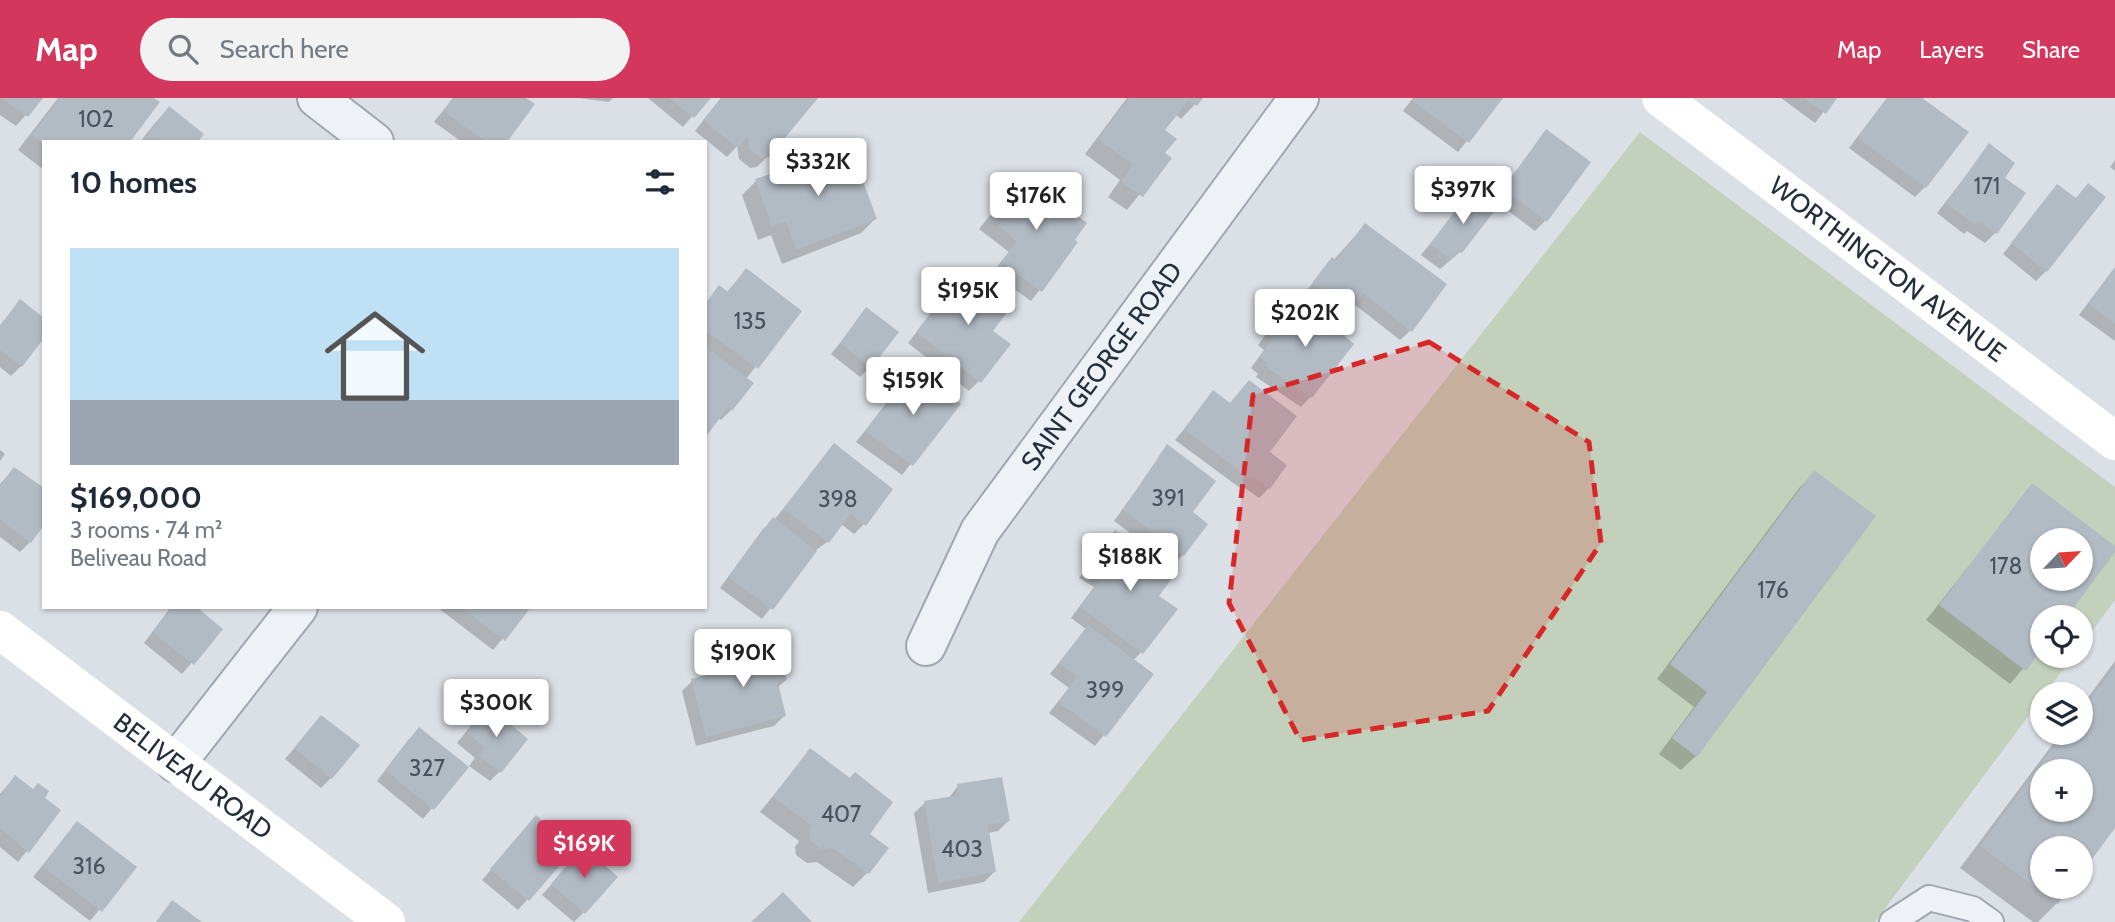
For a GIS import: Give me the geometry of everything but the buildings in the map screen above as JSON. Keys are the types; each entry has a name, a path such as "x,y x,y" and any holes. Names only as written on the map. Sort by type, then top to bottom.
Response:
{"street":[{"path":"317,98 371,140"},
{"name":"SAINT GEORGE ROAD","path":"926,646 979,531 1299,98"},
{"name":"WORTHINGTON AVENUE","path":"1661,98 2115,441"},
{"path":"177,763 296,609"},
{"name":"BELIVEAU ROAD","path":"0,630 386,922"}],"lane":[{"path":"1892,922 1928,898 1973,909 1991,922"}],"highlighted area":[{"path":"1429,342 1589,442 1601,543 1488,711 1300,740 1229,603 1253,395"}],"green space":[{"path":"1640,132 2115,487 2115,600 2093,630 2093,605 2030,605 2030,668 2064,668 2054,682 2030,682 2030,714 1875,922 1019,922"}]}
